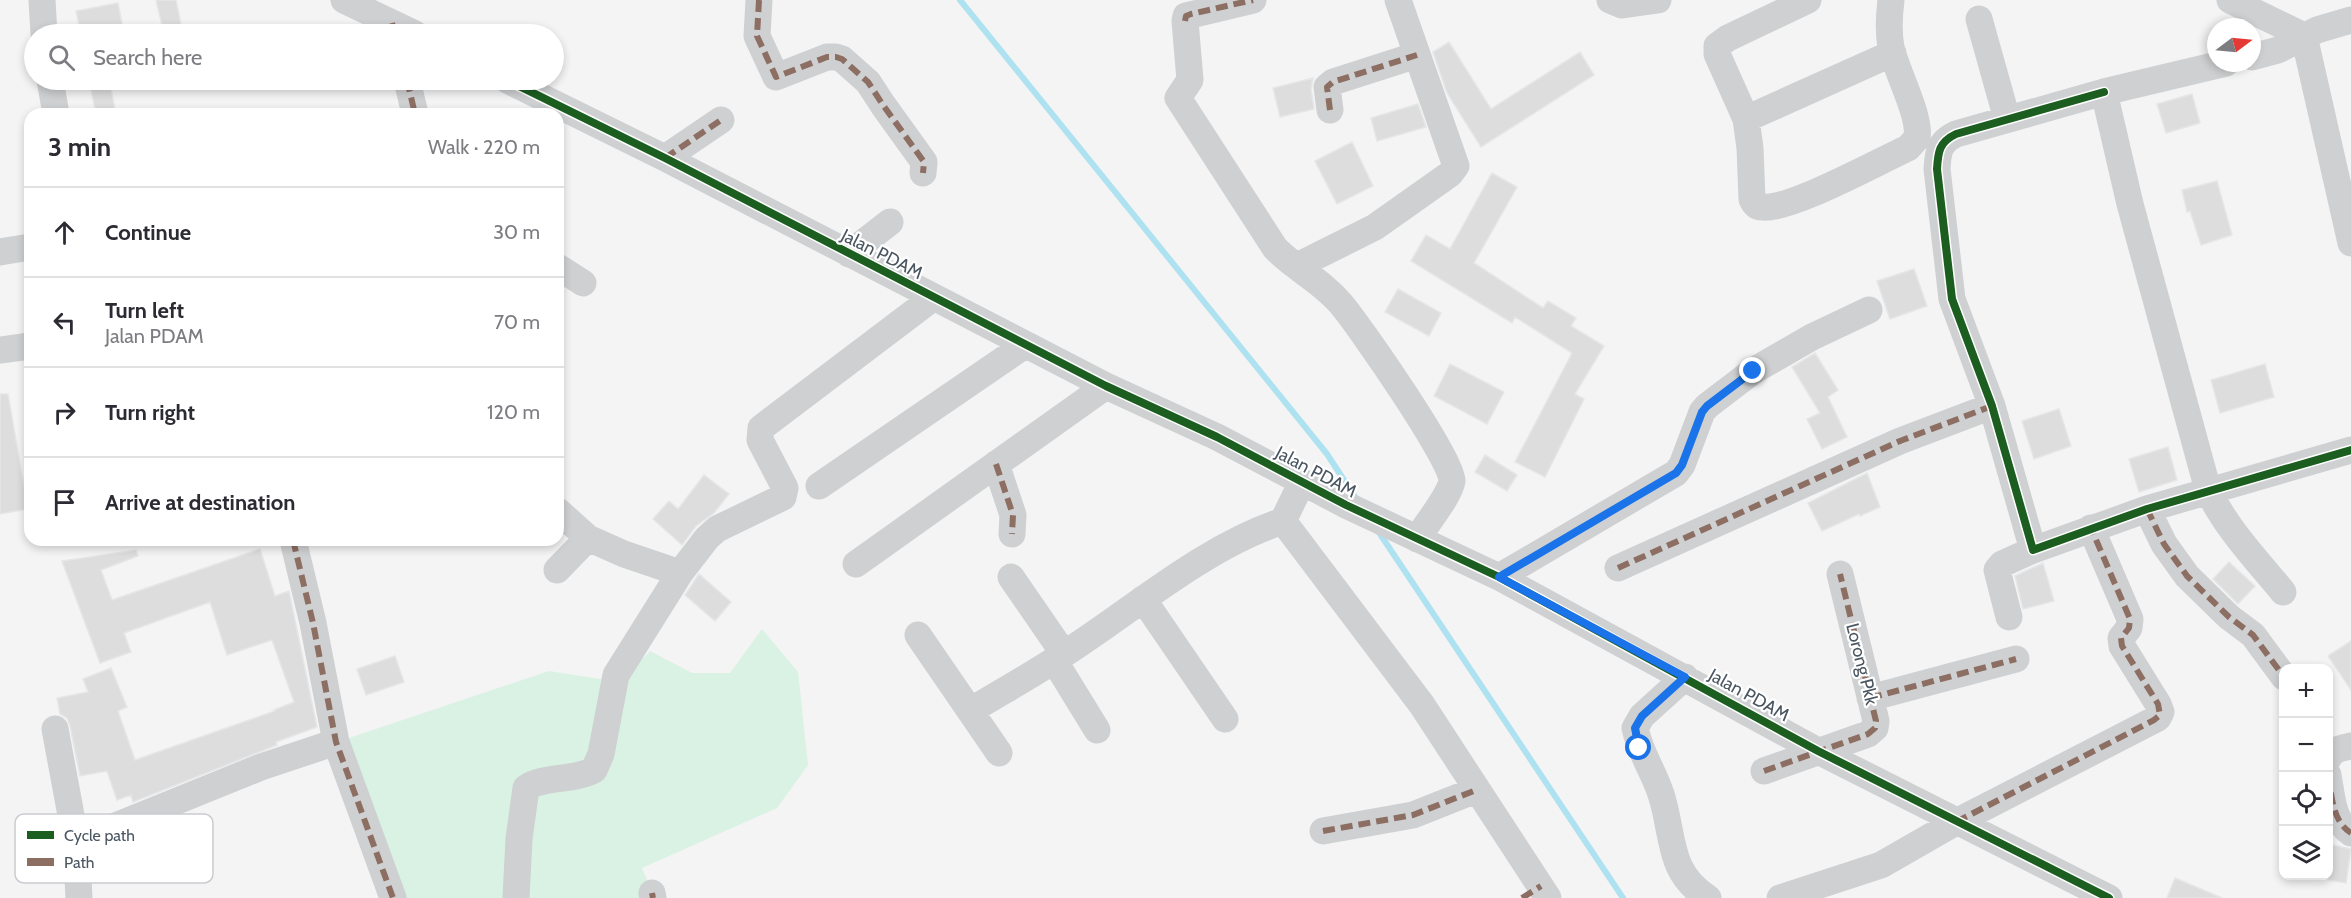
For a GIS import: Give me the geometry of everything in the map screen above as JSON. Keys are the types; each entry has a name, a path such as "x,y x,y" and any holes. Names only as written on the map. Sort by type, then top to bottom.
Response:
{"street":[{"path":"42,0 42,24"},
{"path":"344,0 387,24"},
{"path":"1253,0 1186,16 1190,80 1178,98 1275,248 1318,281 1341,303 1393,377 1451,470 1452,482 1447,493 1407,534"},
{"path":"1297,266 1375,227 1454,170 1455,159 1398,0"},
{"path":"1610,0 1622,5 1658,0"},
{"path":"1808,0 1728,38 1717,46 1717,54 1746,119 1750,148 1750,193 1754,203 1763,208 1780,206 1798,200 1908,148 1915,141 1918,134 1917,124 1893,53 1889,21 1891,0"},
{"path":"2230,0 2304,36"},
{"path":"758,9 757,36 776,77 827,57 842,59 868,82 882,105 918,151 924,162 923,173"},
{"path":"1979,19 2007,119"},
{"path":"2261,55 2278,50 2304,36 2351,20"},
{"path":"2304,36 2351,243"},
{"path":"1746,119 1893,53"},
{"path":"1330,110 1327,87 1333,82 1417,55"},
{"path":"2033,550 1992,406 1952,299 1937,169 1941,144 1947,139 2007,119 2104,92 2207,68"},
{"path":"52,90 55,108"},
{"path":"410,90 414,108"},
{"name":"Jalan PDAM","path":"527,90 564,108"},
{"path":"2104,92 2130,204 2208,490 2217,509 2237,537 2283,592"},
{"name":"Jalan PDAM","path":"564,108 1106,386 1216,437 1346,506 1499,577 1818,751 2109,898"},
{"path":"665,158 721,120"},
{"path":"849,254 890,222"},
{"path":"0,252 24,248"},
{"path":"564,271 583,284"},
{"path":"516,898 518,851 525,791 531,785 588,774 597,765 616,675 680,573 707,538 717,529 783,497 785,489 782,480 760,440 759,432 764,424 934,297"},
{"path":"1499,577 1676,473 1682,465 1698,422 1707,406 1753,371 1802,342 1869,310"},
{"path":"819,486 1025,345"},
{"path":"0,350 24,347"},
{"path":"856,564 1106,386"},
{"path":"1618,568 1900,441 1992,406"},
{"path":"2008,616 1997,570 2002,564 2033,550 2147,508 2351,450"},
{"path":"996,464 1013,516 1012,534"},
{"path":"970,711 1059,657 1143,599 1230,544 1259,529 1283,521 1302,482"},
{"path":"2147,508 2164,544 2187,576 2229,617 2253,635 2279,671"},
{"path":"564,516 588,538 624,554 680,573"},
{"path":"1283,521 1422,705 1476,790 1537,894"},
{"path":"1780,898 1881,865 1956,822 2158,718 2160,715 2158,704 2122,646 2121,638 2129,628 2130,619 2091,528"},
{"path":"557,570 588,538"},
{"path":"294,546 313,623 336,742 393,898"},
{"name":"Lorong Pkk","path":"1818,751 1874,730 1876,721 1840,574"},
{"path":"1011,578 1059,657 1097,730"},
{"path":"1143,599 1225,719"},
{"path":"918,635 999,753"},
{"path":"1870,698 2016,659"},
{"path":"1685,677 1642,716 1635,728 1639,748 1663,800 1672,847 1683,876 1695,889 1708,898"},
{"path":"55,729 71,814"},
{"path":"145,814 261,767 336,742"},
{"path":"2333,752 2351,746"},
{"path":"1764,771 1818,751"},
{"path":"1323,831 1413,814 1476,790"},
{"path":"2333,801 2336,817 2351,834"},
{"path":"79,883 80,898"}],"green space":[{"path":"762,629 798,672 808,765 777,808 642,868 654,898 403,898 343,740 549,671 619,682 650,651 692,673 730,673"}],"building":[{"path":"156,0 176,0 181,24 162,24"},
{"path":"118,3 122,24 79,24 76,11"},
{"path":"1449,42 1491,109 1580,52 1594,75 1481,147 1447,93 1433,52"},
{"path":"1313,78 1311,89 1314,109 1280,117 1273,88"},
{"path":"91,90 111,90 115,108 95,108"},
{"path":"2192,94 2200,123 2166,133 2157,104"},
{"path":"1418,104 1426,127 1377,141 1371,118"},
{"path":"1352,142 1373,186 1337,204 1315,161"},
{"path":"1492,173 1517,187 1474,263 1543,308 1548,301 1576,318 1571,326 1604,346 1575,394 1584,399 1545,477 1515,462 1572,353 1515,317 1512,323 1411,261 1426,235 1450,249"},
{"path":"2217,181 2232,235 2201,245 2190,211 2187,212 2182,190"},
{"path":"1914,269 1927,306 1890,319 1877,281"},
{"path":"1398,289 1441,313 1429,336 1385,312"},
{"path":"1815,353 1838,390 1828,397 1847,437 1822,449 1807,419 1820,413 1792,367"},
{"path":"1450,364 1504,392 1487,424 1434,396"},
{"path":"2265,364 2274,397 2220,413 2211,380"},
{"path":"0,394 8,394 24,486 24,510 0,514"},
{"path":"2059,409 2071,446 2034,459 2022,421"},
{"path":"2168,447 2177,480 2139,492 2129,459"},
{"path":"1485,455 1517,475 1507,491 1475,472"},
{"path":"1867,473 1880,507 1822,531 1808,503"},
{"path":"704,475 729,494 714,513 696,526 682,545 653,519 669,501 678,509"},
{"path":"260,549 275,596 289,591 317,727 133,802 131,795 117,800 107,771 80,776 70,726 67,718 60,714 57,698 88,692 83,679 111,668 127,707 118,711 135,760 275,711 294,702 272,640 227,655 210,602 124,633 131,652 100,663 62,561 136,550 138,556 101,570 112,600"},
{"path":"2229,562 2255,586 2238,604 2213,579"},
{"path":"2043,563 2054,601 2023,609 2015,576"},
{"path":"699,574 731,602 715,621 685,595"},
{"path":"2351,641 2351,690 2328,656"},
{"path":"395,656 404,682 366,695 357,669"},
{"path":"2333,845 2351,849 2346,883 2328,880 2333,880"},
{"path":"2175,878 2222,898 2167,898"}],"waterway":[{"path":"960,0 1327,454 1357,500"},
{"path":"1378,531 1623,898"}],"marked path":[{"path":"759,0 757,36 776,77 827,57 842,59 868,82 924,162 923,173"},
{"path":"1185,21 1186,16 1191,14 1253,0"},
{"path":"1330,110 1327,87 1333,82 1417,55"},
{"path":"409,90 414,108"},
{"path":"665,158 721,120"},
{"path":"1618,568 1900,441 1992,406"},
{"path":"996,464 1013,515 1012,534"},
{"path":"2147,509 2164,544 2187,576 2229,617 2253,635 2279,670"},
{"path":"1956,822 2160,715 2158,704 2122,646 2121,638 2129,628 2130,619 2091,528"},
{"path":"294,546 313,623 336,742 393,898"},
{"path":"1764,771 1868,734 1875,728 1876,721 1840,574"},
{"path":"1870,698 2016,659"},
{"path":"1323,831 1413,815 1476,790"},
{"path":"2333,803 2340,822 2351,833"},
{"path":"1522,898 1541,886"},
{"path":"652,893 653,898"}],"cycle path":[{"path":"527,90 564,108"},
{"path":"2104,92 1956,134 1946,140 1940,148 1938,157 1937,169 1952,299 1992,406 2033,550 2147,509 2351,450"},
{"path":"564,108 1106,386 1217,437 1346,505 1499,577 1818,751 2109,898"}],"route":[{"path":"1639,748 1635,728 1642,716 1685,677 1499,577 1670,478 1682,465 1702,412 1753,371"}]}
